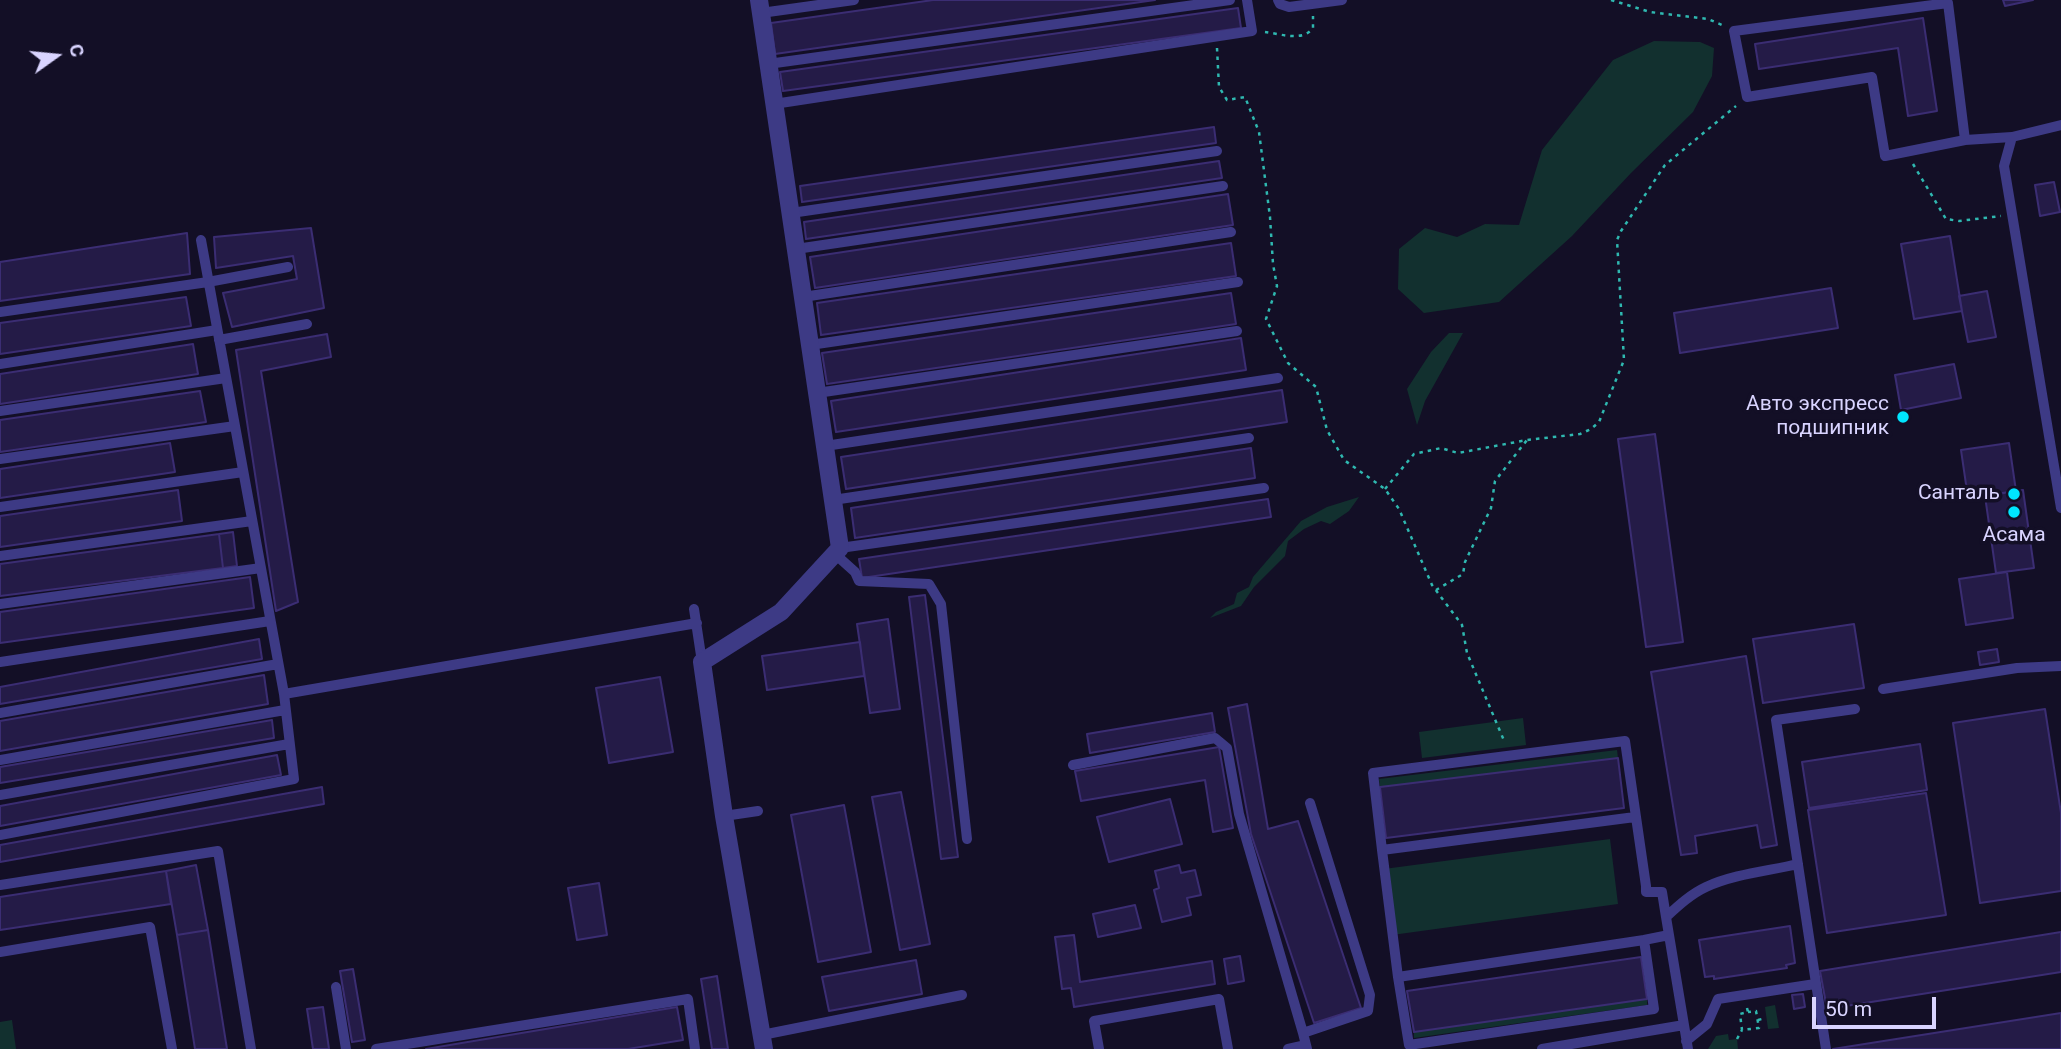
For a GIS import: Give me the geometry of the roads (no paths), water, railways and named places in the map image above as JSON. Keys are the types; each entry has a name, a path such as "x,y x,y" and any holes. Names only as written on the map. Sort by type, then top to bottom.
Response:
{"street":[{"path":"760,6 833,500 837,551 781,612 702,662 724,816 763,1042"}],"lane":[{"path":"760,6 855,0"},
{"path":"768,64 1230,0"},
{"path":"774,104 1252,31 1247,0"},
{"path":"1278,0 1280,4 1289,7 1342,0"},
{"path":"1965,140 1948,2 1734,31 1747,97 1872,78 1885,156 1965,140 2012,137 2061,125"},
{"path":"2012,137 2004,166 2061,508"},
{"path":"790,213 1217,151"},
{"path":"796,249 1223,186"},
{"path":"803,297 1231,232"},
{"path":"0,835 294,779 284,694 201,240"},
{"path":"0,312 208,282 288,267"},
{"path":"810,345 1238,282"},
{"path":"0,364 307,324"},
{"path":"817,393 1237,331"},
{"path":"0,411 226,378"},
{"path":"825,446 1279,378"},
{"path":"0,459 235,426"},
{"path":"833,500 1249,438"},
{"path":"0,507 243,472"},
{"path":"837,551 1264,488"},
{"path":"0,556 252,521"},
{"path":"837,551 859,581 929,584 941,604 967,839"},
{"path":"0,604 261,568"},
{"path":"694,609 702,662"},
{"path":"0,662 270,621"},
{"path":"284,694 697,623"},
{"path":"0,713 278,664"},
{"path":"1883,689 2017,668 2061,666"},
{"path":"1826,1049 1776,720 1855,709"},
{"path":"0,761 285,710"},
{"path":"1073,765 1215,738 1227,748 1239,814 1306,1047 1288,1049"},
{"path":"1644,940 1654,1009 1409,1045 1373,772 1625,741 1646,892 1662,892 1687,1045"},
{"path":"0,795 289,744"},
{"path":"1303,1034 1368,1012 1370,995 1310,803"},
{"path":"724,816 758,811"},
{"path":"1382,850 1635,817"},
{"path":"0,885 218,851 251,1049"},
{"path":"1667,917 1685,900 1705,887 1798,864"},
{"path":"0,952 150,927 172,1049"},
{"path":"1398,977 1670,935"},
{"path":"1687,1045 1707,1024 1718,999 1815,984"},
{"path":"336,987 346,1049"},
{"path":"763,1042 962,995"},
{"path":"376,1049 688,999 695,1049"},
{"path":"1099,1049 1094,1021 1219,999 1228,1049"},
{"path":"1542,1049 1684,1025"},
{"path":"1470,1037 1472,1049"}],"place":[{"name":"Авто экспресс подшипник","path":"1903,417"},
{"name":"Санталь","path":"2014,494"},
{"name":"Асама","path":"2014,512"}]}
